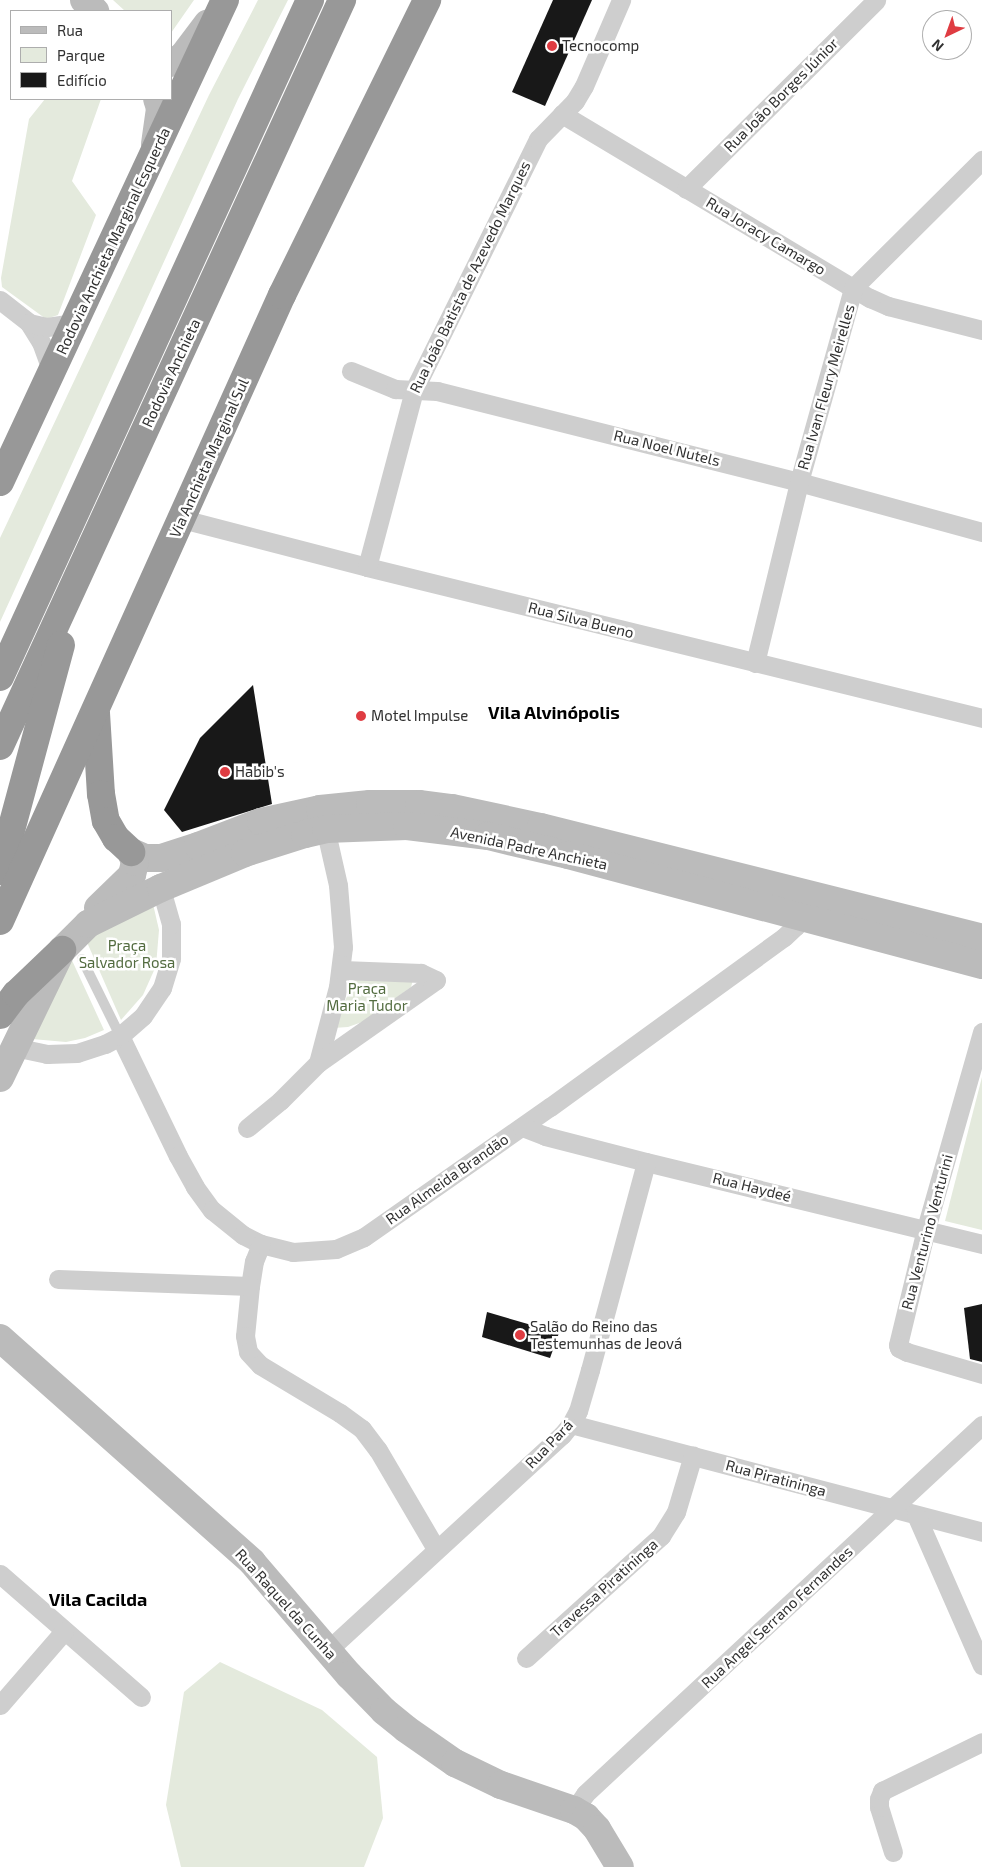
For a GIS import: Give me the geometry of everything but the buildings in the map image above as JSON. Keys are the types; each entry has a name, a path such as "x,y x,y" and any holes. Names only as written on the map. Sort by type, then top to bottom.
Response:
{"highway":[{"name":"Rodovia Anchieta Marginal Esquerda","path":"0,482 225,0"},
{"name":"Rodovia Anchieta","path":"0,677 310,0"},
{"name":"Rodovia Anchieta","path":"0,746 342,0"},
{"name":"Via Anchieta Marginal Sul","path":"0,921 282,295 427,0"},
{"path":"0,871 79,576"},
{"path":"96,710 102,794 106,821 116,838 131,852"},
{"path":"0,1014 16,994 72,954"}],"street":[{"path":"84,0 94,10"},
{"path":"172,62 183,56 225,0"},
{"name":"Rua João Batista de Azevedo Marques","path":"367,568 414,390 538,139 575,100 584,86 620,0"},
{"name":"Rua João Borges Júnior","path":"686,189 876,0"},
{"path":"152,158 159,122 158,100"},
{"name":"Rua Joracy Camargo","path":"562,114 853,288 888,306 982,330"},
{"name":"Rua Ivan Fleury Meirelles","path":"754,663 799,482 853,288 982,160"},
{"path":"0,300 29,323 41,342 52,372"},
{"path":"29,323 47,327 66,324 76,320"},
{"name":"Rua Noel Nutels","path":"352,371 395,389 437,391 799,482 982,532"},
{"name":"Rua Silva Bueno","path":"182,519 367,568 982,718"},
{"path":"318,1063 342,970 343,931 333,857 323,819"},
{"name":"Avenida Padre Anchieta","path":"131,852 145,858 156,858 198,846 261,822 323,819 407,826 488,836 806,906 982,938"},
{"name":"Avenida Padre Anchieta","path":"72,954 88,924 161,888 270,844 323,819"},
{"path":"14,1047 29,1052 62,1055 91,1050 120,1036 143,1016 153,1003 167,973 172,944 171,924 161,888 165,875 198,846"},
{"path":"88,924 98,908 132,875 135,862 131,852"},
{"name":"Avenida Padre Anchieta","path":"806,906 982,965"},
{"name":"Rua Almeida Brandão","path":"120,1036 178,1156 202,1198 234,1228 261,1244 286,1251 309,1252 336,1249 355,1242 522,1126 784,937 806,906"},
{"path":"0,1078 49,980 72,954"},
{"path":"247,1128 280,1101 318,1063 436,980 420,973 342,970"},
{"name":"Rua Venturino Venturini","path":"982,1032 926,1229 898,1345 899,1348 907,1352 982,1374"},
{"name":"Rua Haydeé","path":"522,1126 545,1136 646,1162 982,1244"},
{"name":"Rua Pará","path":"328,1650 562,1435 571,1424 578,1411 590,1370 646,1162"},
{"path":"261,1244 254,1261 245,1336 250,1356 260,1365 340,1413 362,1429 378,1450 436,1549"},
{"path":"58,1279 250,1286"},
{"name":"Rua Raquel da Cunha","path":"0,1338 252,1562 384,1711 406,1729 456,1763 501,1785 574,1810 592,1822 620,1867"},
{"name":"Rua Piratininga","path":"571,1424 982,1532"},
{"name":"Rua Angel Serrano Fernandes","path":"574,1810 585,1794 893,1510 982,1425"},
{"name":"Travessa Piratininga","path":"526,1658 661,1536 676,1512 692,1455"},
{"path":"916,1516 982,1665"},
{"path":"0,1574 141,1697"},
{"path":"0,1706 64,1631"},
{"path":"893,1852 878,1807 882,1791 982,1742"}],"lane":[{"path":"72,954 120,1036"}],"green space":[{"path":"113,0 194,0 172,32 172,10 124,10"},
{"path":"258,0 288,0 238,99 0,622 0,538 209,95"},
{"path":"44,100 101,100 72,181 96,215 58,315 46,319 2,287 1,278 29,119"},
{"name":"Praça Salvador Rosa","path":"153,904 159,930 156,966 143,995 121,1020 86,940"},
{"name":"Praça Salvador Rosa","path":"70,956 104,1030 85,1038 66,1042 32,1039"},
{"name":"Praça Maria Tudor","path":"356,976 413,980 411,987 365,1021 348,1027 333,1028"},
{"path":"982,1077 982,1230 945,1221"},
{"path":"220,1662 322,1710 377,1757 383,1818 364,1867 181,1867 166,1805 184,1692"}],"place":[{"name":"Tecnocomp","path":"552,46"},
{"name":"Motel Impulse","path":"361,716"},
{"name":"Habib's","path":"225,772"},
{"name":"Salão do Reino das Testemunhas de Jeová","path":"520,1335"}],"district":[{"name":"Vila Alvinópolis","path":"554,712"},
{"name":"Vila Cacilda","path":"98,1599"}]}
